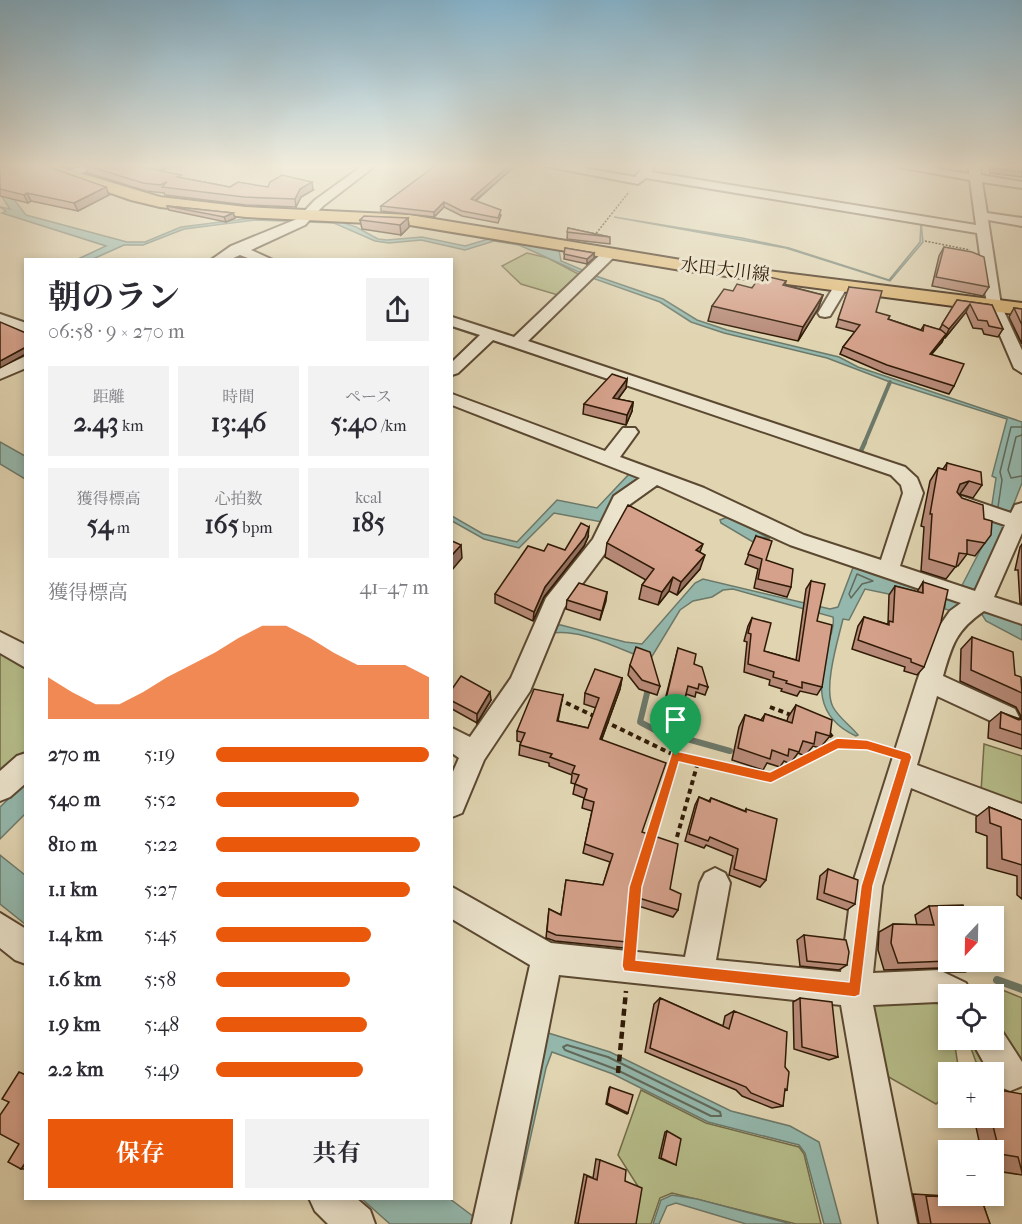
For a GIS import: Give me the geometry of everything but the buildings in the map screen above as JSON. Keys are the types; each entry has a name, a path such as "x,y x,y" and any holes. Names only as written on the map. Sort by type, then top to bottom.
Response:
{"main road":[{"name":"水田大川線","path":"429,223 609,254 1022,309"}],"street":[{"path":"220,258 294,223"},
{"path":"940,223 982,230"},
{"path":"981,223 994,305 1022,368"},
{"path":"236,249 261,258"},
{"path":"517,343 609,254"},
{"path":"825,313 841,286"},
{"path":"0,318 24,328"},
{"path":"453,321 898,471 910,483 913,493 888,571"},
{"path":"453,369 490,334"},
{"path":"0,374 24,362"},
{"path":"453,399 610,457 697,493 797,540 1022,615"},
{"path":"610,457 629,432"},
{"path":"453,799 463,746 521,684 554,604 602,543 621,501 655,477"},
{"path":"898,1224 862,1041 855,990 867,886 942,641 958,617 981,602 1016,517 989,513 961,503"},
{"path":"0,641 24,657"},
{"path":"929,681 1006,717"},
{"path":"904,765 1022,819"},
{"path":"0,788 24,767"},
{"path":"698,973 715,883"},
{"path":"453,903 547,958 855,990 938,986"},
{"path":"0,928 24,947"},
{"path":"491,1224 547,958"},
{"path":"994,1050 1010,1074"},
{"path":"330,1200 356,1224"}],"path":[{"path":"584,249 605,223"},
{"path":"925,241 986,254"},
{"path":"521,684 676,756 771,778 837,743 867,745 904,765"},
{"path":"770,706 792,715"},
{"path":"825,728 837,743"},
{"path":"649,843 676,756"},
{"path":"676,837 698,762"},
{"path":"618,1073 635,898"}],"green space":[{"path":"527,253 548,258 582,276 561,296 521,284 502,266"},
{"path":"0,651 24,668 24,756 0,778"},
{"path":"984,744 1022,756 1022,805 981,792"},
{"path":"1004,991 1022,998 1022,1086 1004,1077 1004,1062 976,1062 972,1050 1004,1050"},
{"path":"872,1000 938,1000 938,1050 956,1050 957,1062 938,1062 938,1102 936,1104 880,1072"},
{"path":"641,1090 706,1123 799,1147 804,1154 821,1224 796,1224 672,1193 660,1198 651,1224 633,1224 639,1188 618,1155"}],"water":[{"path":"34,223 56,223 127,242 145,242 181,227 230,223 184,229 143,245 124,245 95,258 80,258 106,246"},
{"path":"334,223 356,227 378,239 422,237 465,246 492,238 559,250 561,261 585,271 581,273 519,245 494,241 465,250 421,240 389,243 375,241"},
{"path":"648,223 789,248 889,280 920,242 921,223 923,242 890,281 786,248"},
{"path":"596,276 663,299 697,320 727,330 839,357 858,367 1022,422 1022,483 1003,531 975,588 955,612 945,609 945,595 956,597 987,537 996,478 992,476 1007,419 890,382 827,358 724,333 691,322 660,302 592,278"},
{"path":"0,442 24,455 24,478 0,464"},
{"path":"632,471 642,475 640,483 602,522 554,513 519,548 484,539 453,522 453,517 483,534 517,542 557,500 597,508"},
{"path":"730,516 770,539 757,536 753,542 721,523 720,520"},
{"path":"854,565 915,586 913,599 865,589 849,620 843,619 830,676 830,699 835,711 858,735 856,736 832,719 822,698 822,673 833,627 833,617 733,589 723,590 712,597 693,601 680,610 651,658 644,658 572,633 548,634 555,625 561,625 625,642 642,644 695,583 703,579 830,609 838,607"},
{"path":"988,612 1022,624 1022,640 986,621 981,613"},
{"path":"24,784 24,815 0,839 0,807"},
{"path":"0,855 24,874 24,923 0,904"},
{"path":"545,1032 610,1052 731,1111 790,1126 819,1142 841,1224 824,1224 805,1153 799,1145 708,1122 613,1074 552,1052 546,1068 519,1189 515,1185"},
{"path":"672,1195 697,1199 791,1224 746,1224 676,1203 667,1206 659,1224 653,1224 661,1200"},
{"path":"363,1200 451,1200 474,1217 472,1224 390,1224"}],"waterway":[{"path":"453,326 609,379"},
{"path":"864,444 890,382"},
{"path":"860,453 865,442"},
{"path":"649,685 640,722 655,730 730,751"},
{"path":"997,980 1022,989"}],"route":[{"path":"837,743 867,745 906,757 867,886 855,990 629,966 636,887 676,756 771,778 837,743"}]}
